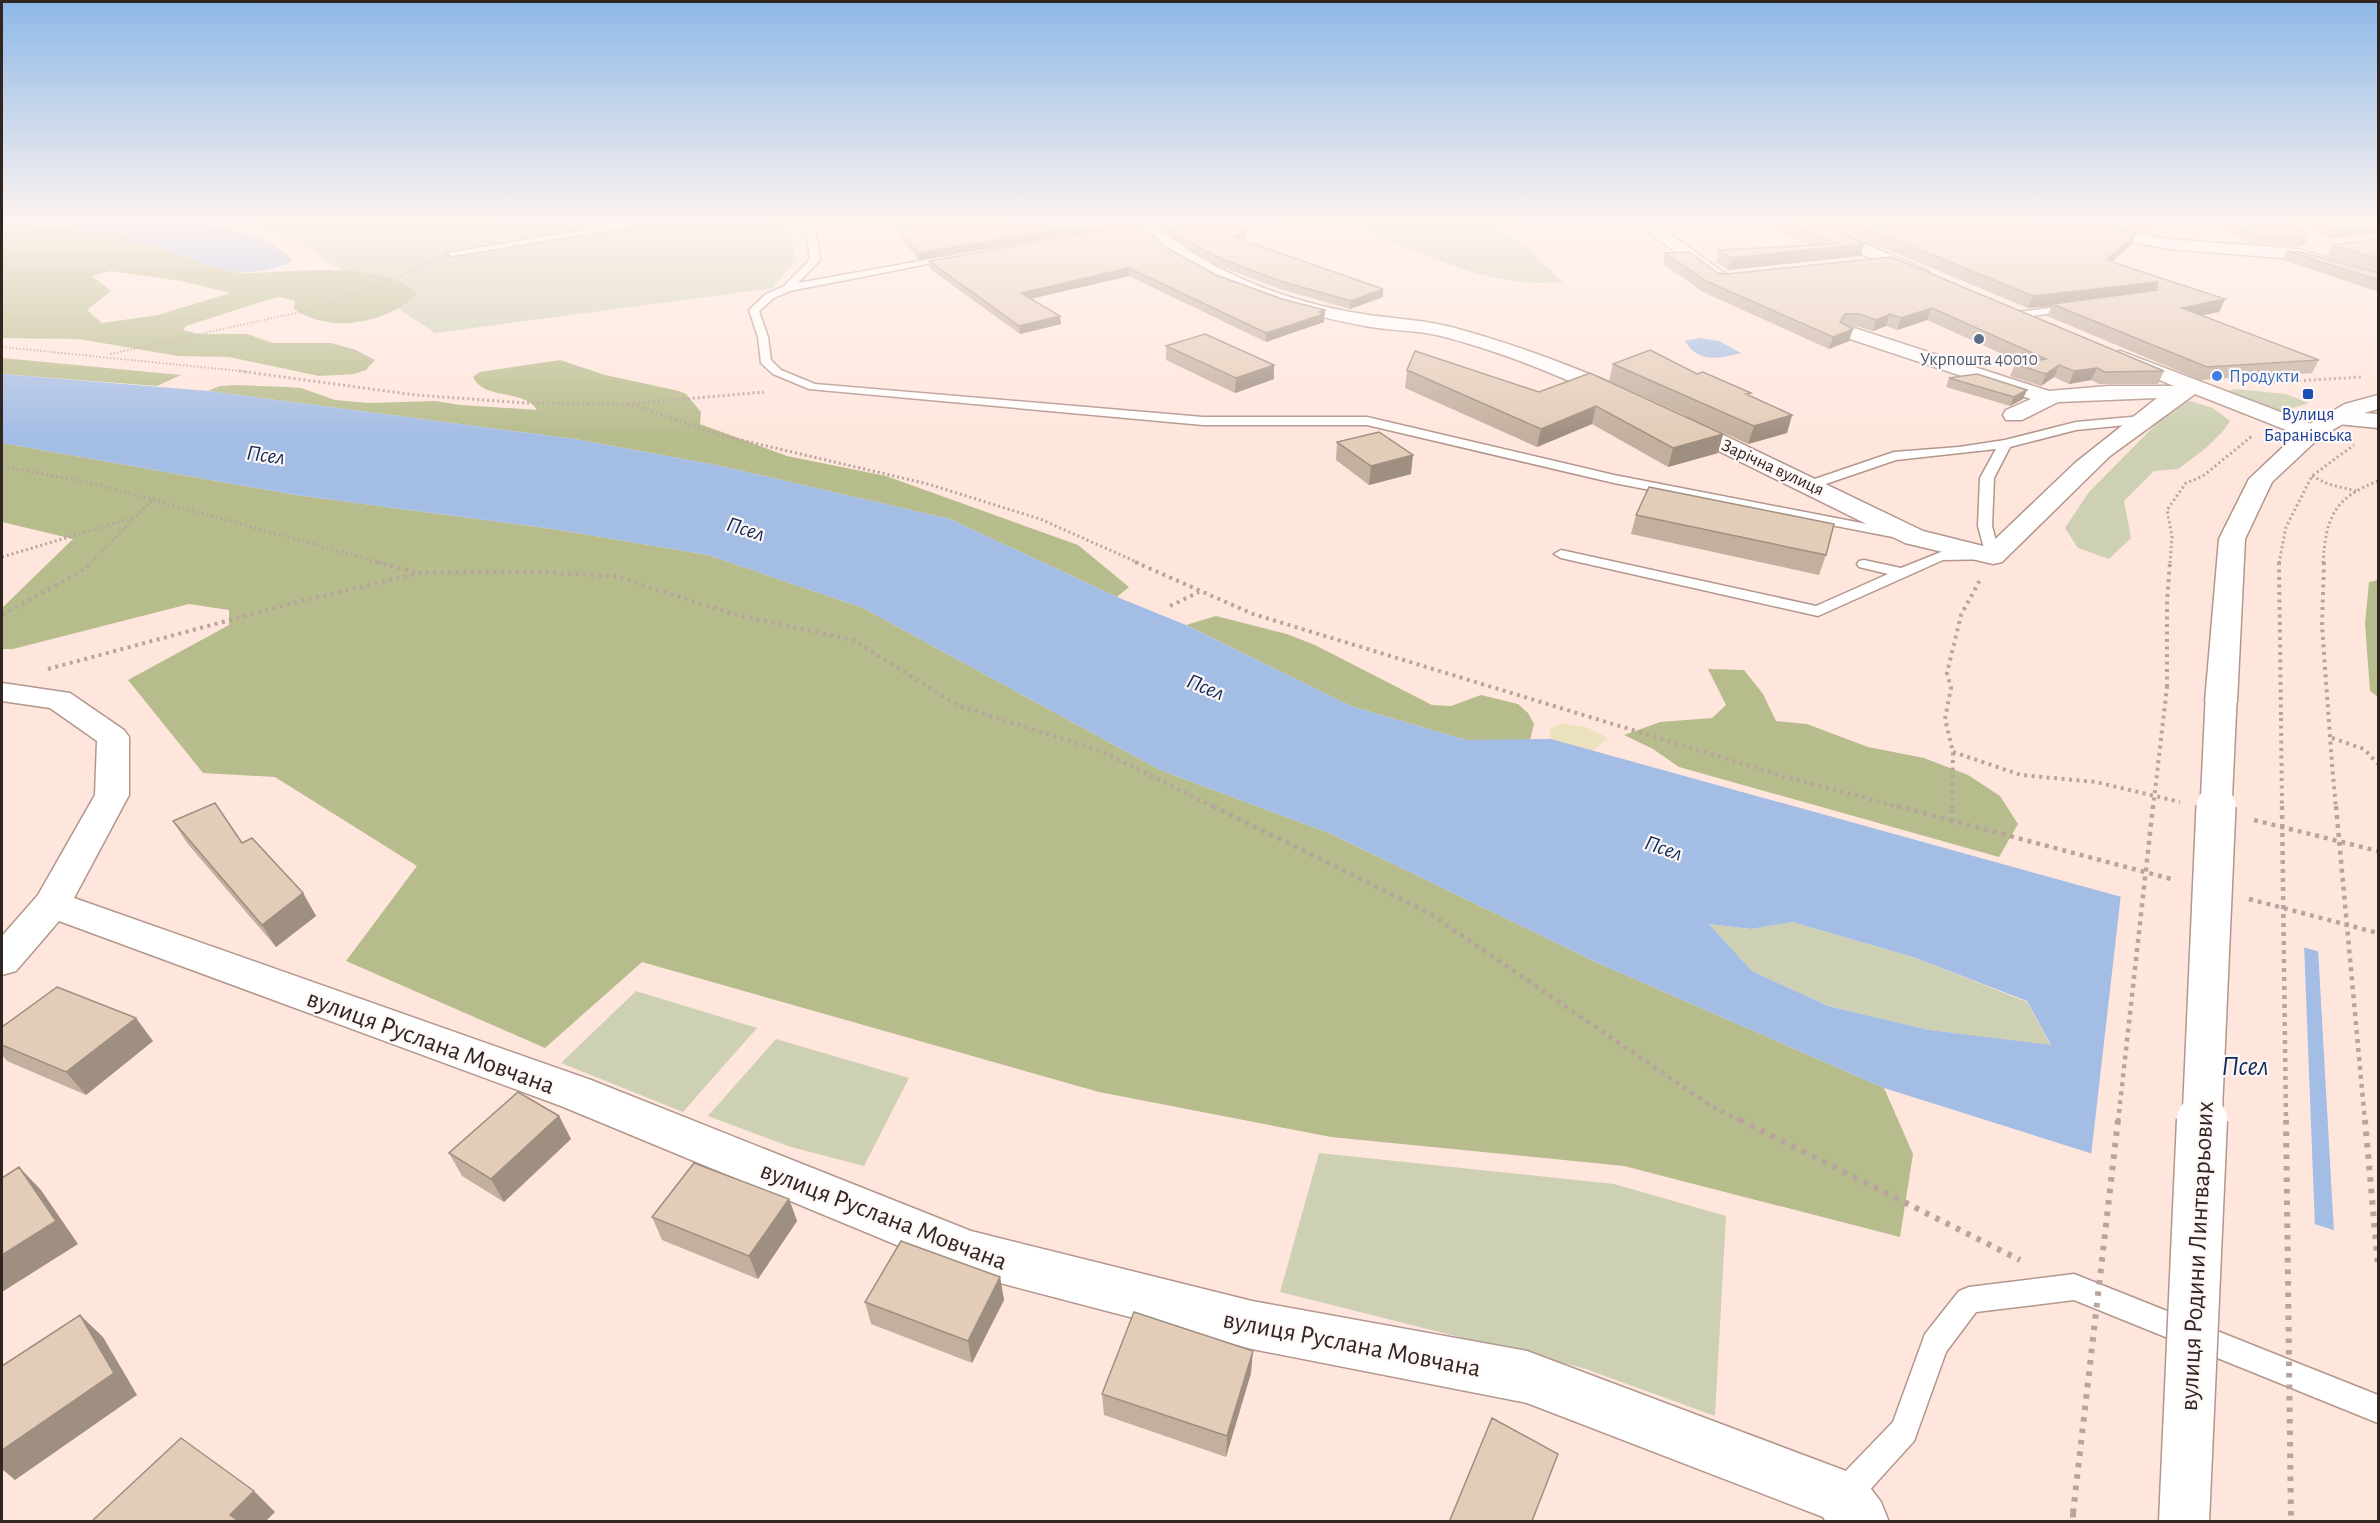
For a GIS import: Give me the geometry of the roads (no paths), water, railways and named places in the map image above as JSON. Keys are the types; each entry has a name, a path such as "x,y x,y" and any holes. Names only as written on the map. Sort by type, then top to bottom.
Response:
{"street":[{"path":"1267,293 1359,319 1442,331 1582,378 1634,402"},
{"path":"1996,306 2050,329"},
{"path":"1848,332 2050,398"},
{"path":"2104,351 2186,389 2324,425 2379,421"},
{"path":"2014,415 2050,398 2108,392 2186,389"},
{"path":"1994,556 2056,491 2114,439 2186,389"},
{"name":"вулиця Родини Линтварьових","path":"2184,1521 2221,702 2232,539 2261,479 2324,425 2353,409 2379,402"},
{"name":"Зарічна вулиця","path":"1665,417 1811,484 1914,537 1994,556"},
{"path":"2,692 59,700 113,737 112,795 52,904 2,961"},
{"name":"вулиця Руслана Мовчана","path":"52,904 576,1093 969,1253 1252,1325 1527,1377 1852,1509"}],"lane":[{"path":"777,293 754,310 763,337 765,361 777,372 813,387 870,390 1203,421 1367,421 1422,432 1614,479 1914,537"},
{"path":"2018,315 2088,306"},
{"path":"1811,484 1894,456 1959,452 2005,444 2076,426 2142,420"},
{"path":"1561,554 1818,611 1941,556 1994,556 1985,526 1987,478 2005,444"},
{"path":"1864,564 1903,573"},
{"path":"1852,1509 1904,1431 1935,1344 1969,1300 2074,1287 2379,1409"}],"water":[{"path":"1700,338 1719,341 1741,353 1717,358 1702,356 1690,348 1685,341"},
{"name":"Псел","path":"2,374 208,391 575,439 721,466 950,519 1117,597 1186,625 1351,706 1466,740 1551,739 2378,968 2378,1244 1884,1088 1598,963 1329,833 1160,770 863,608 708,555 560,530 296,495 2,443","holes":["1792,922 1913,957 2027,1001 2051,1045 1929,1030 1828,1006 1752,971 1709,924 1751,929"]}],"place":[{"name":"Укрпошта 40010","path":"1979,339"},
{"name":"Продукти","path":"2217,376"},
{"name":"Вулиця Баранівська","path":"2308,394"}]}
